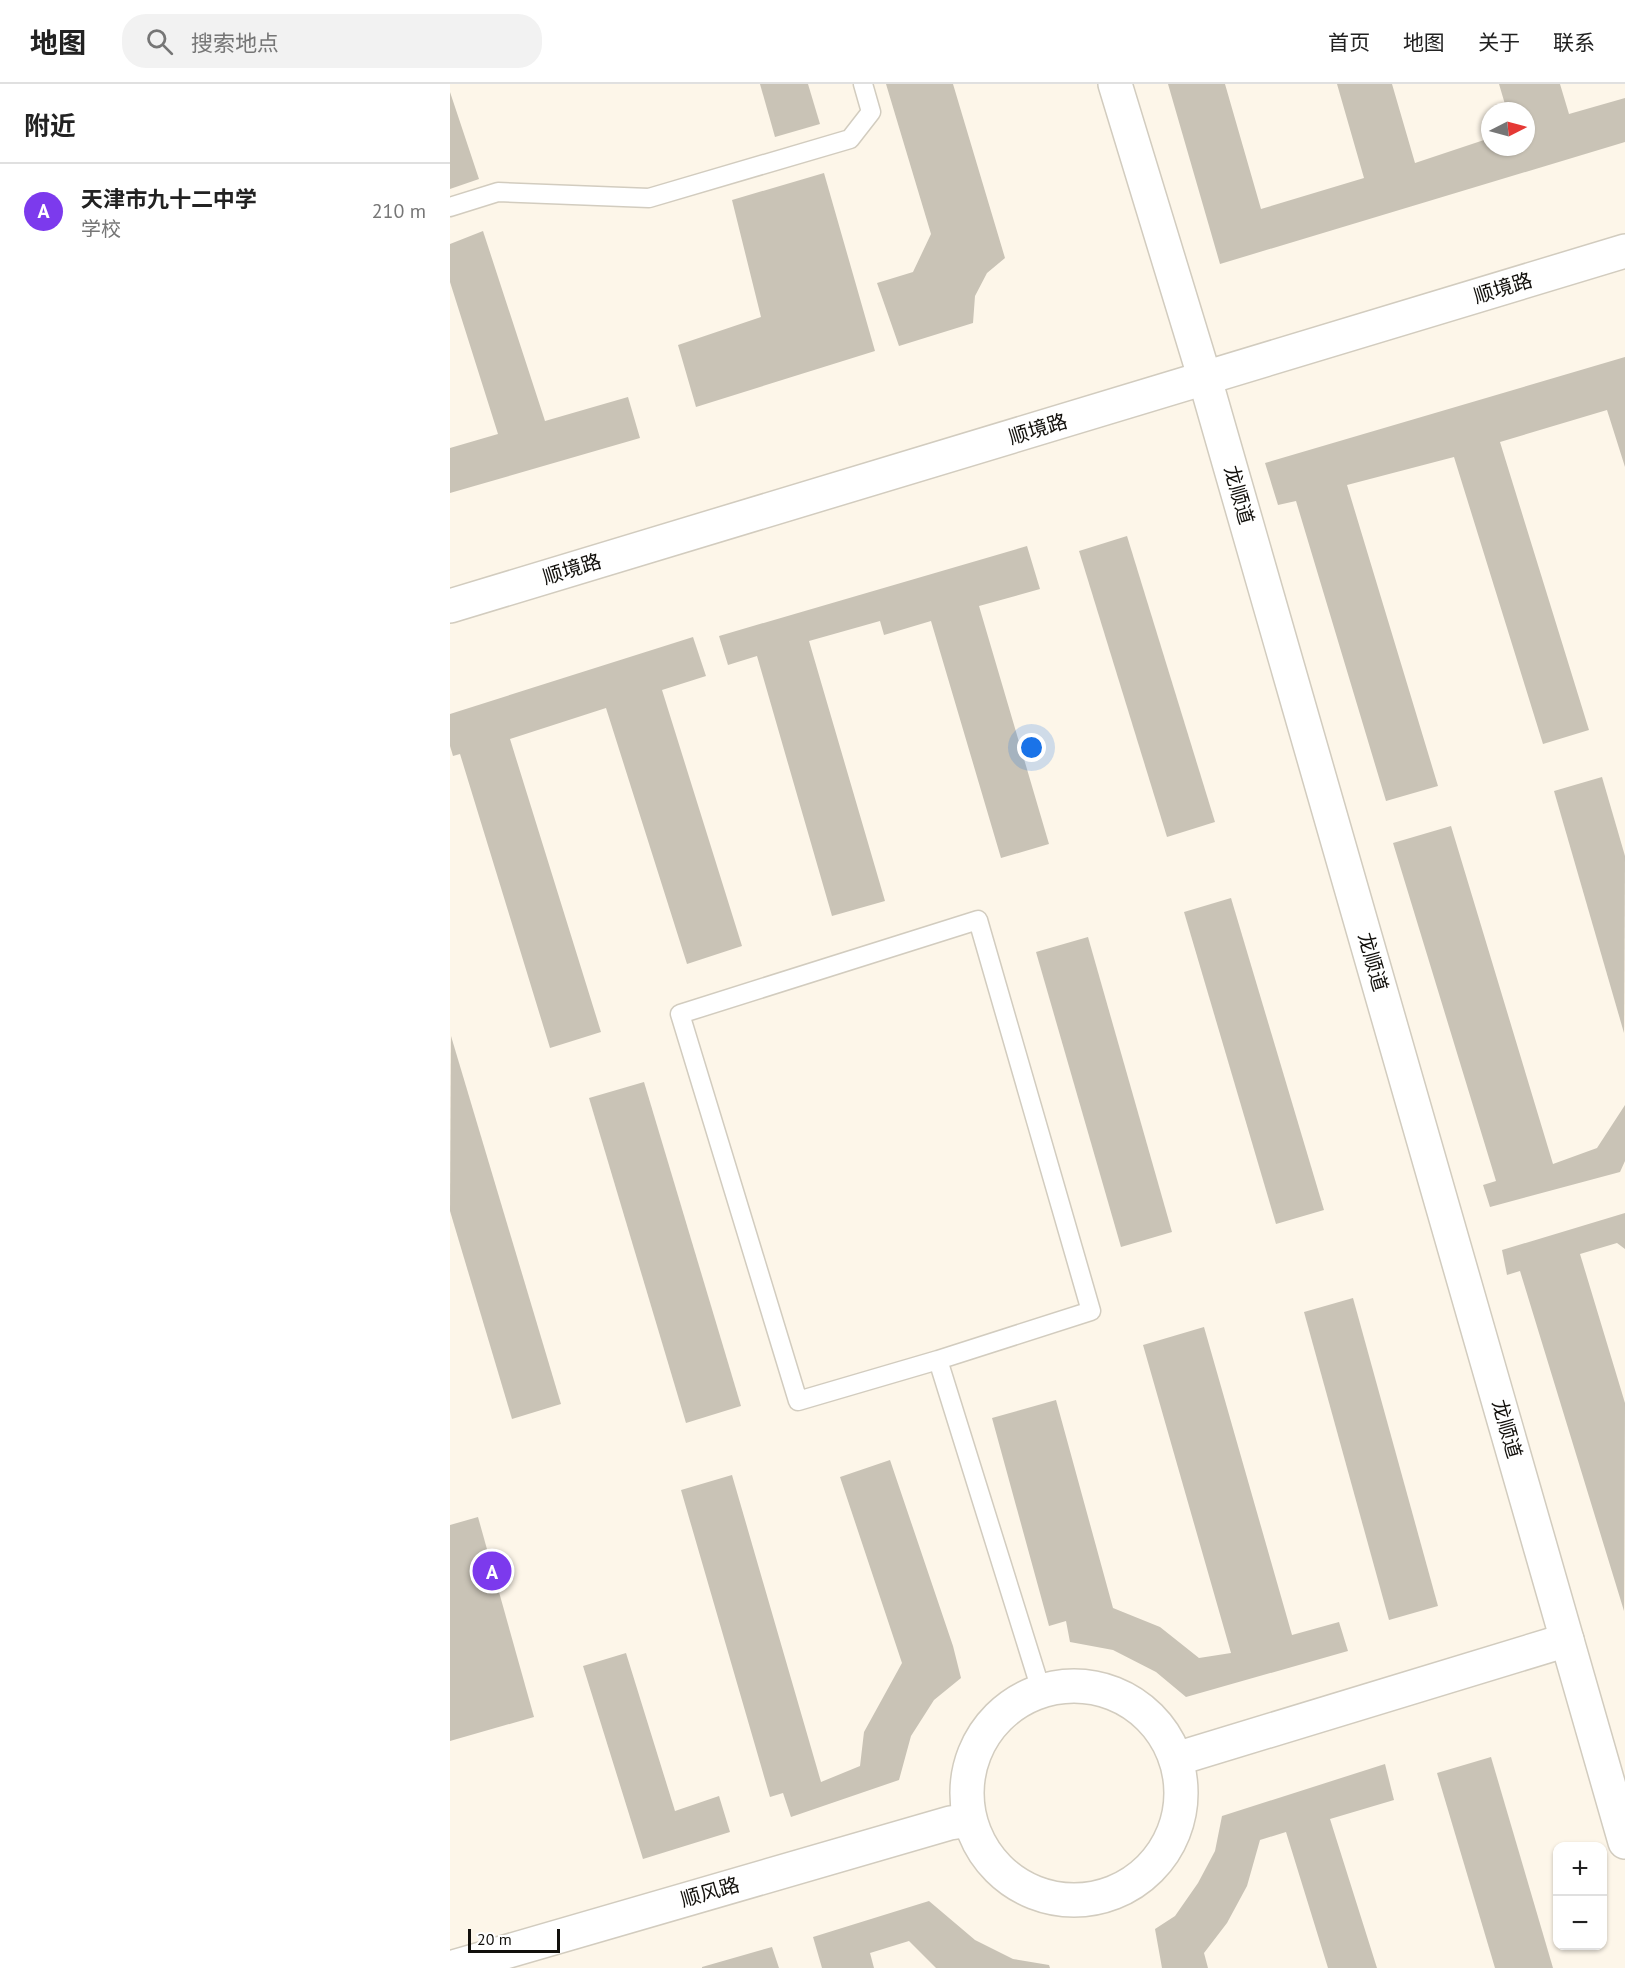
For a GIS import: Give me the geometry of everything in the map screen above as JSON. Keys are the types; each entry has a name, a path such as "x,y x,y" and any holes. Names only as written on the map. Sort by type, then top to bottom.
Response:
{"street":[{"name":"龙顺道","path":"1115,84 1205,379 1625,1842"},
{"name":"顺境路","path":"450,606 1625,251"},
{"path":"1176,1759 1567,1640"},
{"path":"1071,1685 1102,1688 1134,1704 1165,1735 1176,1759 1182,1787 1179,1819 1169,1844 1142,1877 1106,1897 1072,1902 1038,1896 1000,1872 974,1833 966,1804 968,1773 976,1748 996,1719 1017,1701 1041,1690 1071,1685"},
{"name":"顺风路","path":"450,1968 950,1822 970,1820"}],"lane":[{"path":"450,207 498,192 649,198 850,139 871,112 863,84"},
{"path":"978,920 1091,1311 938,1360 798,1401 680,1014 978,920"},
{"path":"938,1360 1041,1690"}],"building":[{"path":"760,84 808,84 820,124 775,137"},
{"path":"886,84 953,84 1005,258 987,273 975,296 973,323 899,346 877,283 913,272 931,234"},
{"path":"1168,84 1225,84 1261,209 1364,178 1337,84 1392,84 1415,163 1481,141 1481,156 1535,156 1535,102 1504,102 1499,84 1560,84 1569,114 1625,98 1625,142 1220,264"},
{"path":"450,92 479,179 450,189"},
{"path":"824,173 875,351 696,407 678,345 761,317 732,200"},
{"path":"483,231 545,421 628,397 640,438 450,493 450,448 498,434 450,282 450,244"},
{"path":"1625,357 1625,467 1607,410 1500,442 1589,730 1543,744 1454,457 1347,485 1438,786 1386,801 1296,501 1278,505 1265,463"},
{"path":"1127,536 1215,822 1167,837 1079,551"},
{"path":"1027,546 1040,589 979,606 1049,844 1001,858 931,621 884,635 880,621 809,641 885,901 832,916 757,656 728,665 719,636"},
{"path":"693,637 706,676 662,690 742,946 687,964 606,708 510,739 601,1032 550,1048 460,754 453,756 450,746 450,714"},
{"path":"1602,777 1625,856 1624,1033 1554,791"},
{"path":"1451,826 1553,1164 1597,1148 1625,1105 1625,1161 1620,1172 1490,1207 1483,1185 1496,1181 1393,843"},
{"path":"1231,898 1324,1210 1276,1224 1184,912"},
{"path":"1088,937 1172,1232 1121,1247 1036,952"},
{"path":"451,1036 561,1404 512,1419 450,1211"},
{"path":"644,1082 741,1406 686,1423 589,1098"},
{"path":"1625,1213 1625,1249 1617,1243 1580,1254 1625,1403 1624,1611 1520,1271 1507,1275 1502,1250"},
{"path":"1353,1298 1438,1606 1389,1620 1304,1312"},
{"path":"1204,1327 1292,1635 1339,1622 1348,1651 1186,1697 1156,1672 1113,1650 1070,1642 1066,1621 1049,1626 992,1418 1056,1400 1113,1608 1160,1627 1199,1658 1231,1653 1143,1345"},
{"path":"890,1460 953,1646 961,1678 934,1700 911,1736 899,1780 791,1817 783,1793 770,1797 681,1490 732,1475 821,1782 860,1766 864,1732 902,1663 840,1477"},
{"path":"478,1517 534,1717 450,1741 450,1525"},
{"path":"626,1653 675,1811 719,1796 730,1832 643,1859 583,1666"},
{"path":"1491,1757 1553,1968 1495,1968 1437,1773"},
{"path":"1385,1764 1394,1800 1330,1819 1377,1968 1328,1968 1286,1832 1260,1840 1247,1886 1227,1923 1204,1953 1208,1968 1162,1968 1155,1929 1175,1916 1198,1883 1215,1851 1222,1816"},
{"path":"929,1901 975,1940 1013,1959 1049,1965 1050,1968 936,1968 909,1941 870,1953 874,1968 822,1968 813,1937"},
{"path":"772,1947 779,1968 702,1968 702,1967"}],"place":[{"name":"天津市九十二中学","path":"492,1571"}]}
